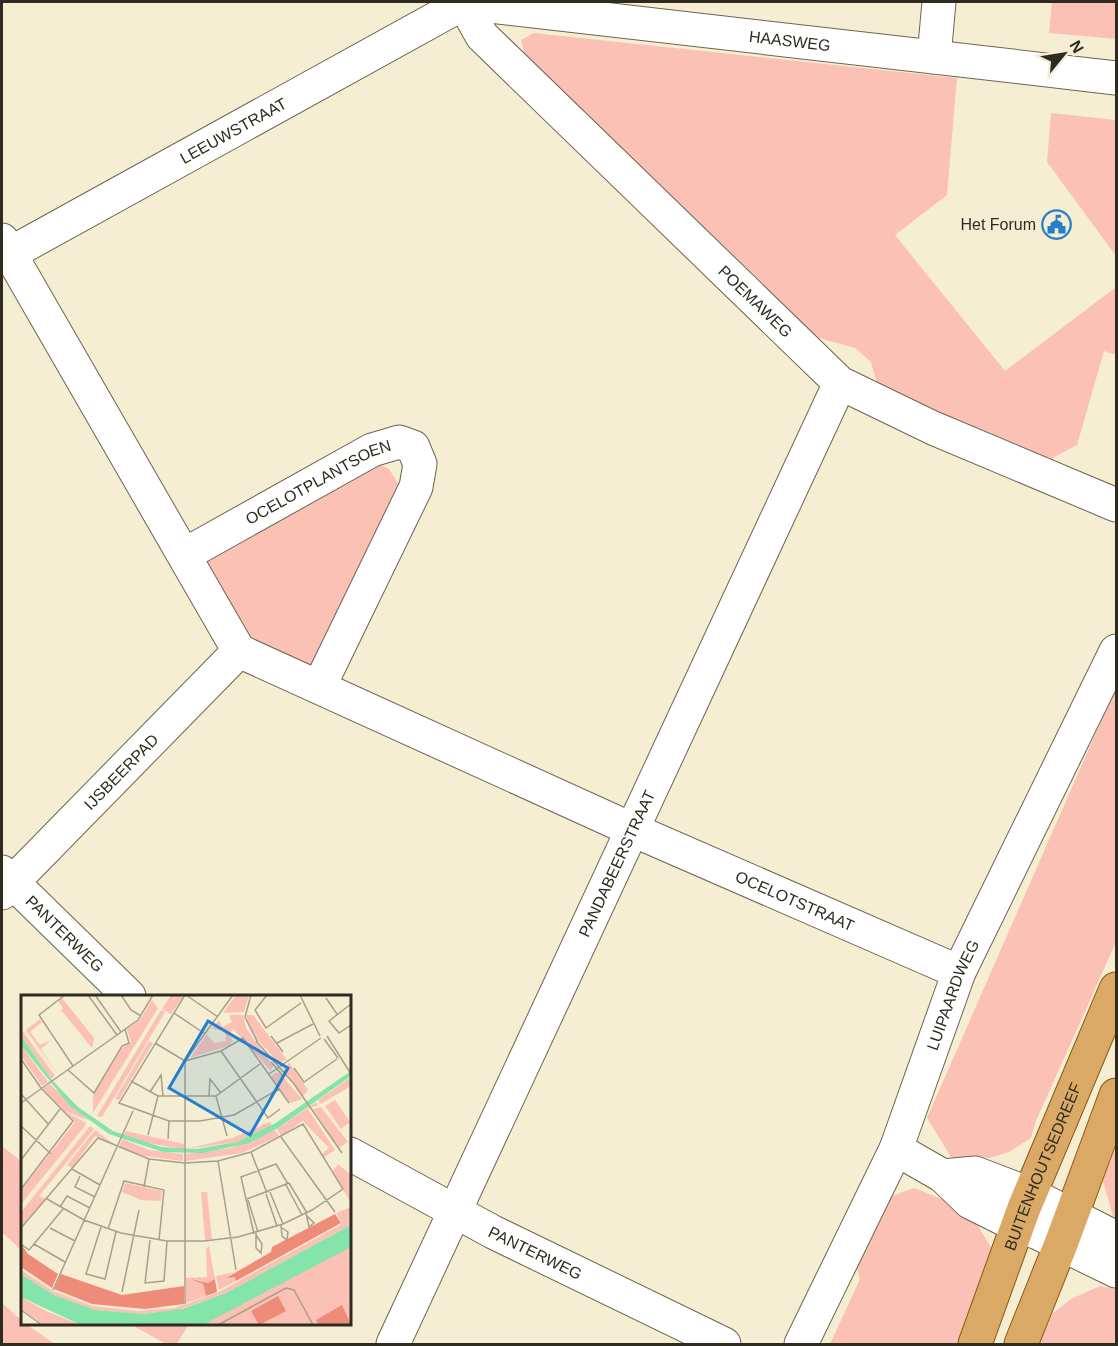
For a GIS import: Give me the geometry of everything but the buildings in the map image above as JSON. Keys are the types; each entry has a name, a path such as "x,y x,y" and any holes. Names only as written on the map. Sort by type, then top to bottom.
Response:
{"main road":[{"name":"BUITENHOUTSEDREEF","path":"975,1344 1030,1194 1116,988"},
{"path":"1021,1344 1067,1230 1116,1095"}],"street":[{"name":"HAASWEG","path":"463,2 1116,78"},
{"name":"LEEUWSTRAAT","path":"4,250 463,2"},
{"name":"POEMAWEG","path":"463,2 482,36 840,383 933,428 1116,505"},
{"path":"934,57 939,2"},
{"path":"4,250 239,651 633,830"},
{"name":"PANDABEERSTRAAT","path":"393,1344 840,383"},
{"name":"OCELOTPLANTSOEN","path":"184,555 372,450 399,442 413,447 420,464 416,487 319,687"},
{"name":"IJSBEERPAD","path":"5,882 239,651"},
{"name":"LUIPAARDWEG","path":"801,1344 896,1149 959,972 1116,651"},
{"name":"OCELOTSTRAAT","path":"633,830 959,972"},
{"name":"PANTERWEG","path":"5,882 128,995"},
{"path":"896,1149 943,1176 970,1202 1018,1226 1038,1233 1067,1230 1116,1238"},
{"name":"PANTERWEG","path":"351,1155 493,1232 724,1344"},
{"path":"943,1176 975,1173 1030,1194 1067,1230 1116,1271"}],"shaded area":[{"path":"1052,2 1116,2 1116,39 1049,33"},
{"path":"534,33 957,78 947,195 895,235 1005,371 1116,287 1116,355 1104,351 1077,445 1049,460 956,426 877,384 871,362 855,348 812,336 526,61 521,40"},
{"path":"1051,113 1116,120 1116,256 1047,162"},
{"path":"377,463 389,469 402,490 313,666 246,641 201,560"},
{"path":"1116,687 1116,942 1036,1121 1031,1138 1009,1152 990,1158 951,1157 927,1118"},
{"path":"2,1146 21,1161 21,1250 2,1232"},
{"path":"1116,1146 1116,1219 1113,1216 1103,1181"},
{"path":"914,1188 949,1202 975,1221 992,1249 968,1344 830,1344 860,1279 854,1259 881,1200"},
{"path":"1100,1286 1116,1289 1116,1344 1039,1344 1053,1313 1071,1299"},
{"path":"2,1303 21,1320 21,1325 27,1325 55,1344 2,1344"},
{"path":"132,1325 188,1325 177,1344 166,1344"}],"place":[{"name":"Het Forum","path":"1057,224"}]}
